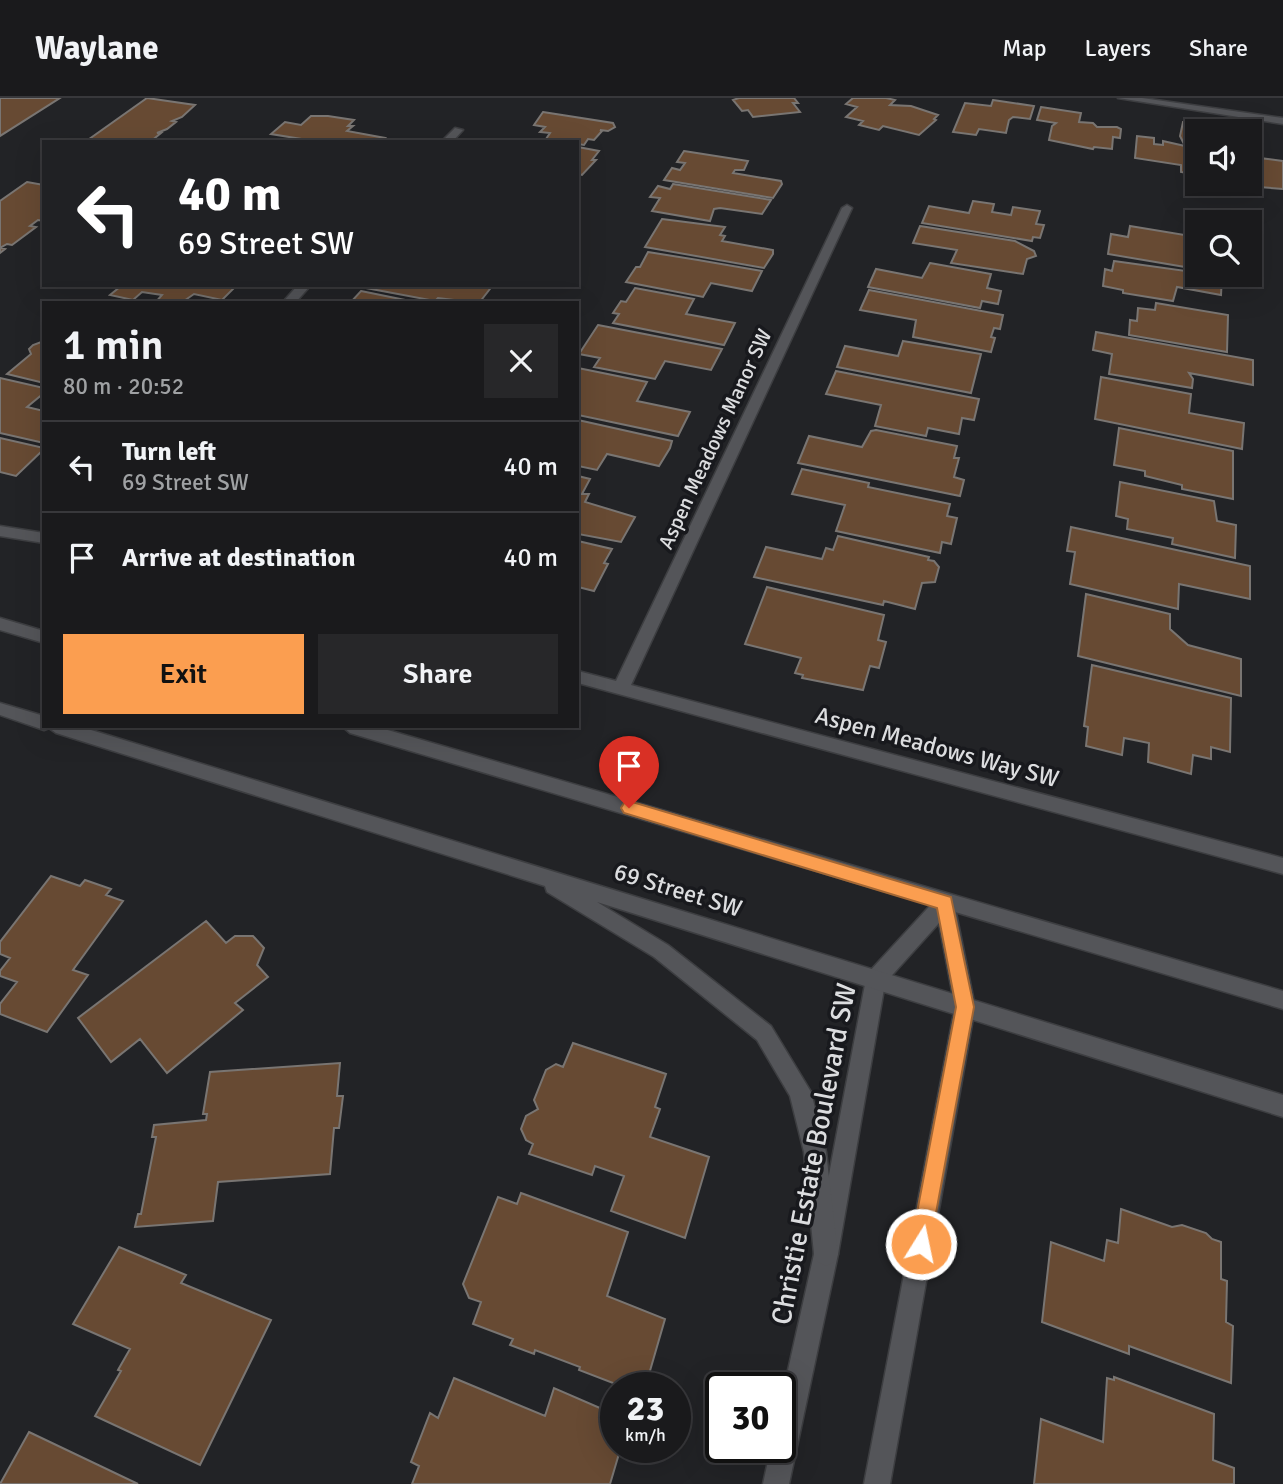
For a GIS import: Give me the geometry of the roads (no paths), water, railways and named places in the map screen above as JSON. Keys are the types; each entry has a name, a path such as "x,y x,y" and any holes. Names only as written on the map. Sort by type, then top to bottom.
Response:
{"street":[{"path":"1122,98 1283,121"},
{"path":"448,140 458,130"},
{"name":"Aspen Meadows Manor SW","path":"621,688 847,208"},
{"path":"290,301 303,287"},
{"path":"0,531 42,538"},
{"path":"0,624 42,636"},
{"name":"Aspen Meadows Way SW","path":"579,677 1283,866"},
{"path":"0,709 42,722"},
{"name":"69 Street SW","path":"63,728 1283,1106"},
{"path":"358,728 945,903 1283,1000"},
{"path":"531,872 661,951 764,1033 800,1092 815,1152 826,1254"},
{"path":"877,1484 965,1007 945,903"},
{"name":"Christie Estate Boulevard SW","path":"776,1484 826,1254 876,979 945,903"}]}
